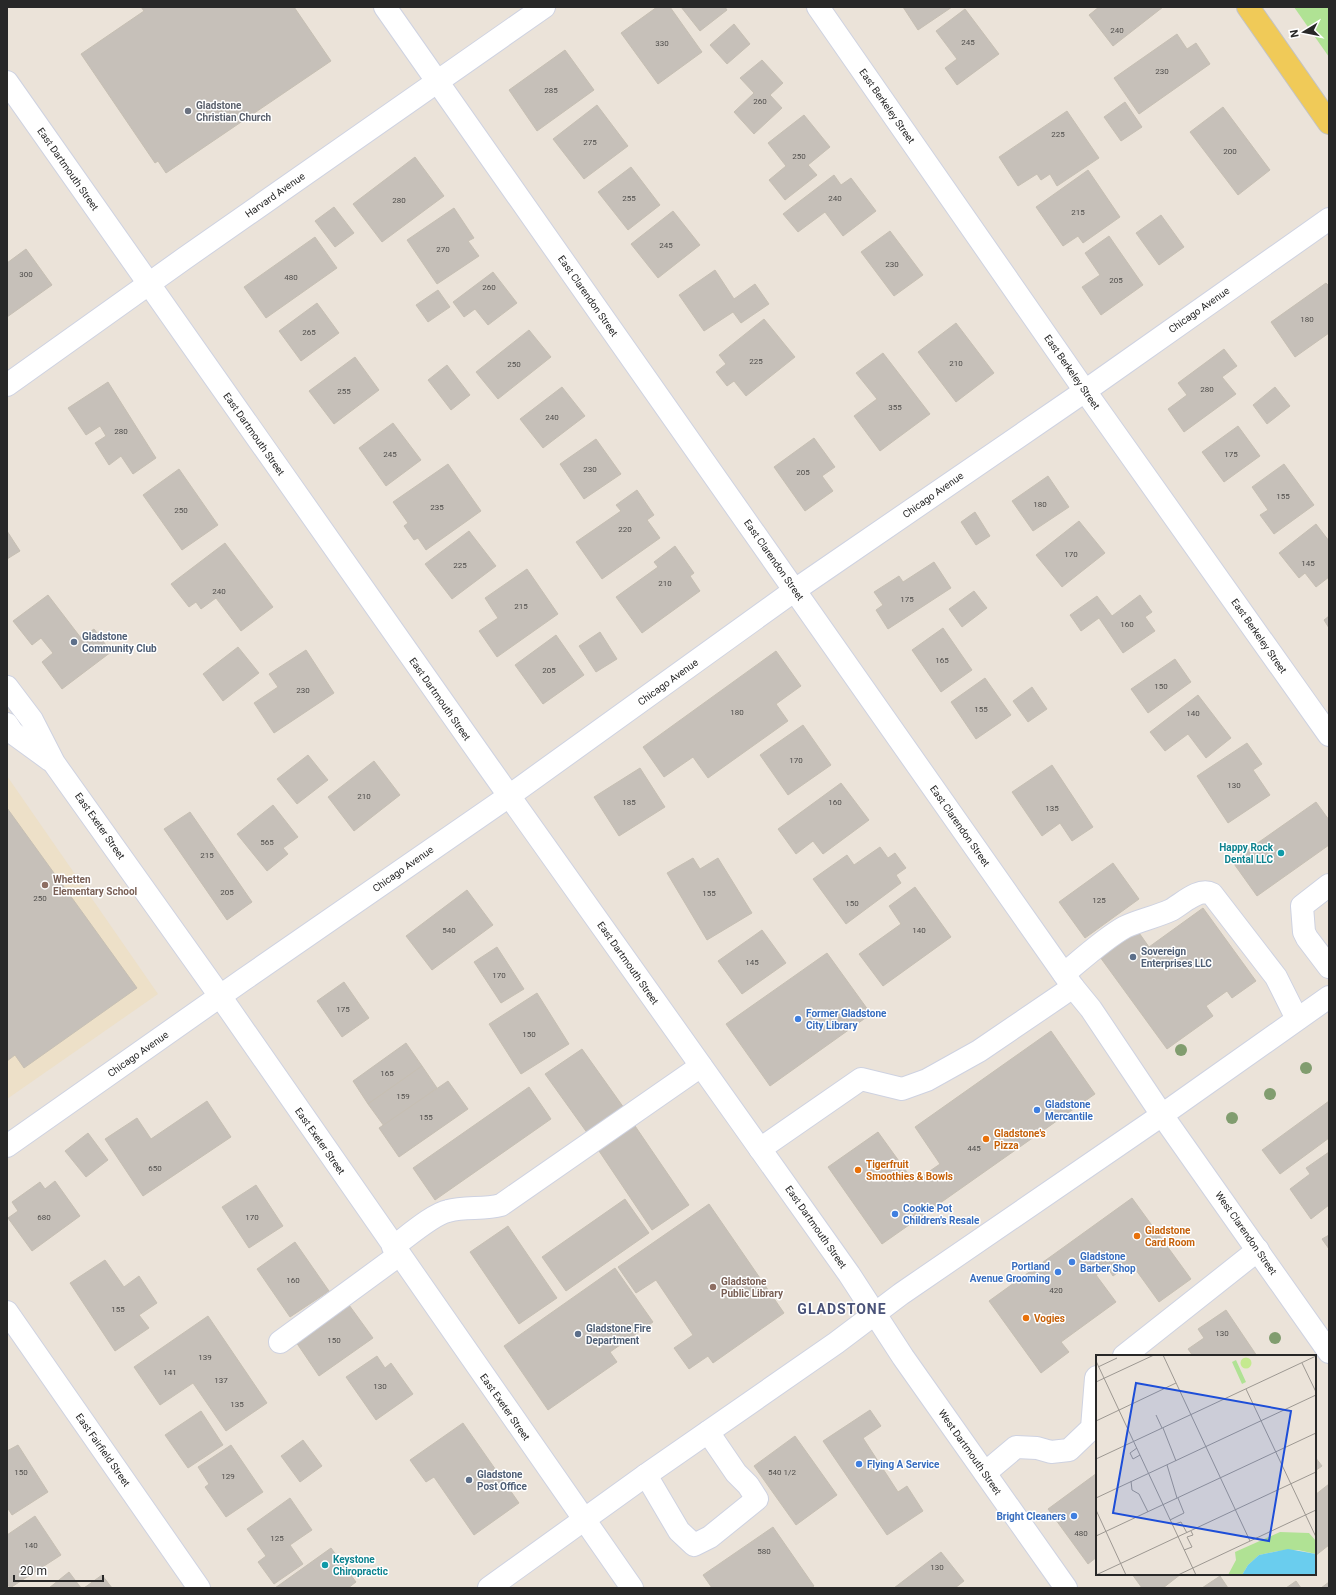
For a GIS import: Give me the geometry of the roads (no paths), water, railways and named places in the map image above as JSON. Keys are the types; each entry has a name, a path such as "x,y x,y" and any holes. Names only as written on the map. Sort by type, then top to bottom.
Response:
{"main road":[{"path":"1248,7 1329,123"}],"street":[{"name":"East Clarendon Street","path":"385,7 1068,981 1091,1009 1162,1115"},
{"name":"Harvard Avenue","path":"7,385 544,7"},
{"name":"East Berkeley Street","path":"818,7 1085,391 1329,735"},
{"name":"East Dartmouth Street","path":"7,82 509,796 876,1314"},
{"name":"Chicago Avenue","path":"7,1146 220,996 509,796 795,590 1085,391 1329,219"},
{"name":"East Exeter Street","path":"7,687 32,720 54,763 220,996 396,1251 632,1588"},
{"name":"East Exeter Street","path":"7,724 13,733 54,763"},
{"path":"1329,885 1302,906 1304,932 1329,967"},
{"path":"760,1149 861,1079 902,1089 927,1080 979,1051 1068,981 1088,954 1125,928 1171,910 1189,898 1202,893 1212,894 1276,977 1297,1019"},
{"path":"489,1588 646,1475 876,1314 901,1294 1162,1115 1329,997"},
{"path":"280,1342 396,1251 439,1214 449,1210 492,1208 501,1205 701,1066"},
{"name":"West Clarendon Street","path":"1162,1115 1329,1352"},
{"path":"1125,1355 1258,1250"},
{"name":"East Fairfield Street","path":"7,1312 199,1588"},
{"name":"West Dartmouth Street","path":"876,1314 903,1356 1066,1588"},
{"path":"985,1474 1016,1447 1037,1448 1051,1452 1069,1450 1092,1428 1096,1378"},
{"path":"646,1475 679,1531 694,1545 710,1537 757,1498 736,1473 708,1432"}],"place":[{"name":"Gladstone Christian Church","path":"188,111"},
{"name":"Gladstone Community Club","path":"74,642"},
{"name":"Happy Rock Dental LLC","path":"1281,853"},
{"name":"Whetten Elementary School","path":"45,885"},
{"name":"Sovereign Enterprises LLC","path":"1133,957"},
{"name":"Former Gladstone City Library","path":"798,1019"},
{"name":"Gladstone Mercantile","path":"1037,1110"},
{"name":"Gladstone's Pizza","path":"986,1139"},
{"name":"Tigerfruit Smoothies & Bowls","path":"858,1170"},
{"name":"Cookie Pot Children's Resale","path":"895,1214"},
{"name":"Gladstone Card Room","path":"1137,1236"},
{"name":"Gladstone Barber Shop","path":"1072,1262"},
{"name":"Portland Avenue Grooming","path":"1058,1272"},
{"name":"Gladstone Public Library","path":"713,1287"},
{"name":"Vogies","path":"1026,1318"},
{"name":"Gladstone Fire Department","path":"578,1334"},
{"name":"Flying A Service","path":"859,1464"},
{"name":"Gladstone Post Office","path":"469,1480"},
{"name":"Bright Cleaners","path":"1074,1516"},
{"name":"Keystone Chiropractic","path":"325,1565"}],"district":[{"name":"GLADSTONE","path":"842,1309"}]}
